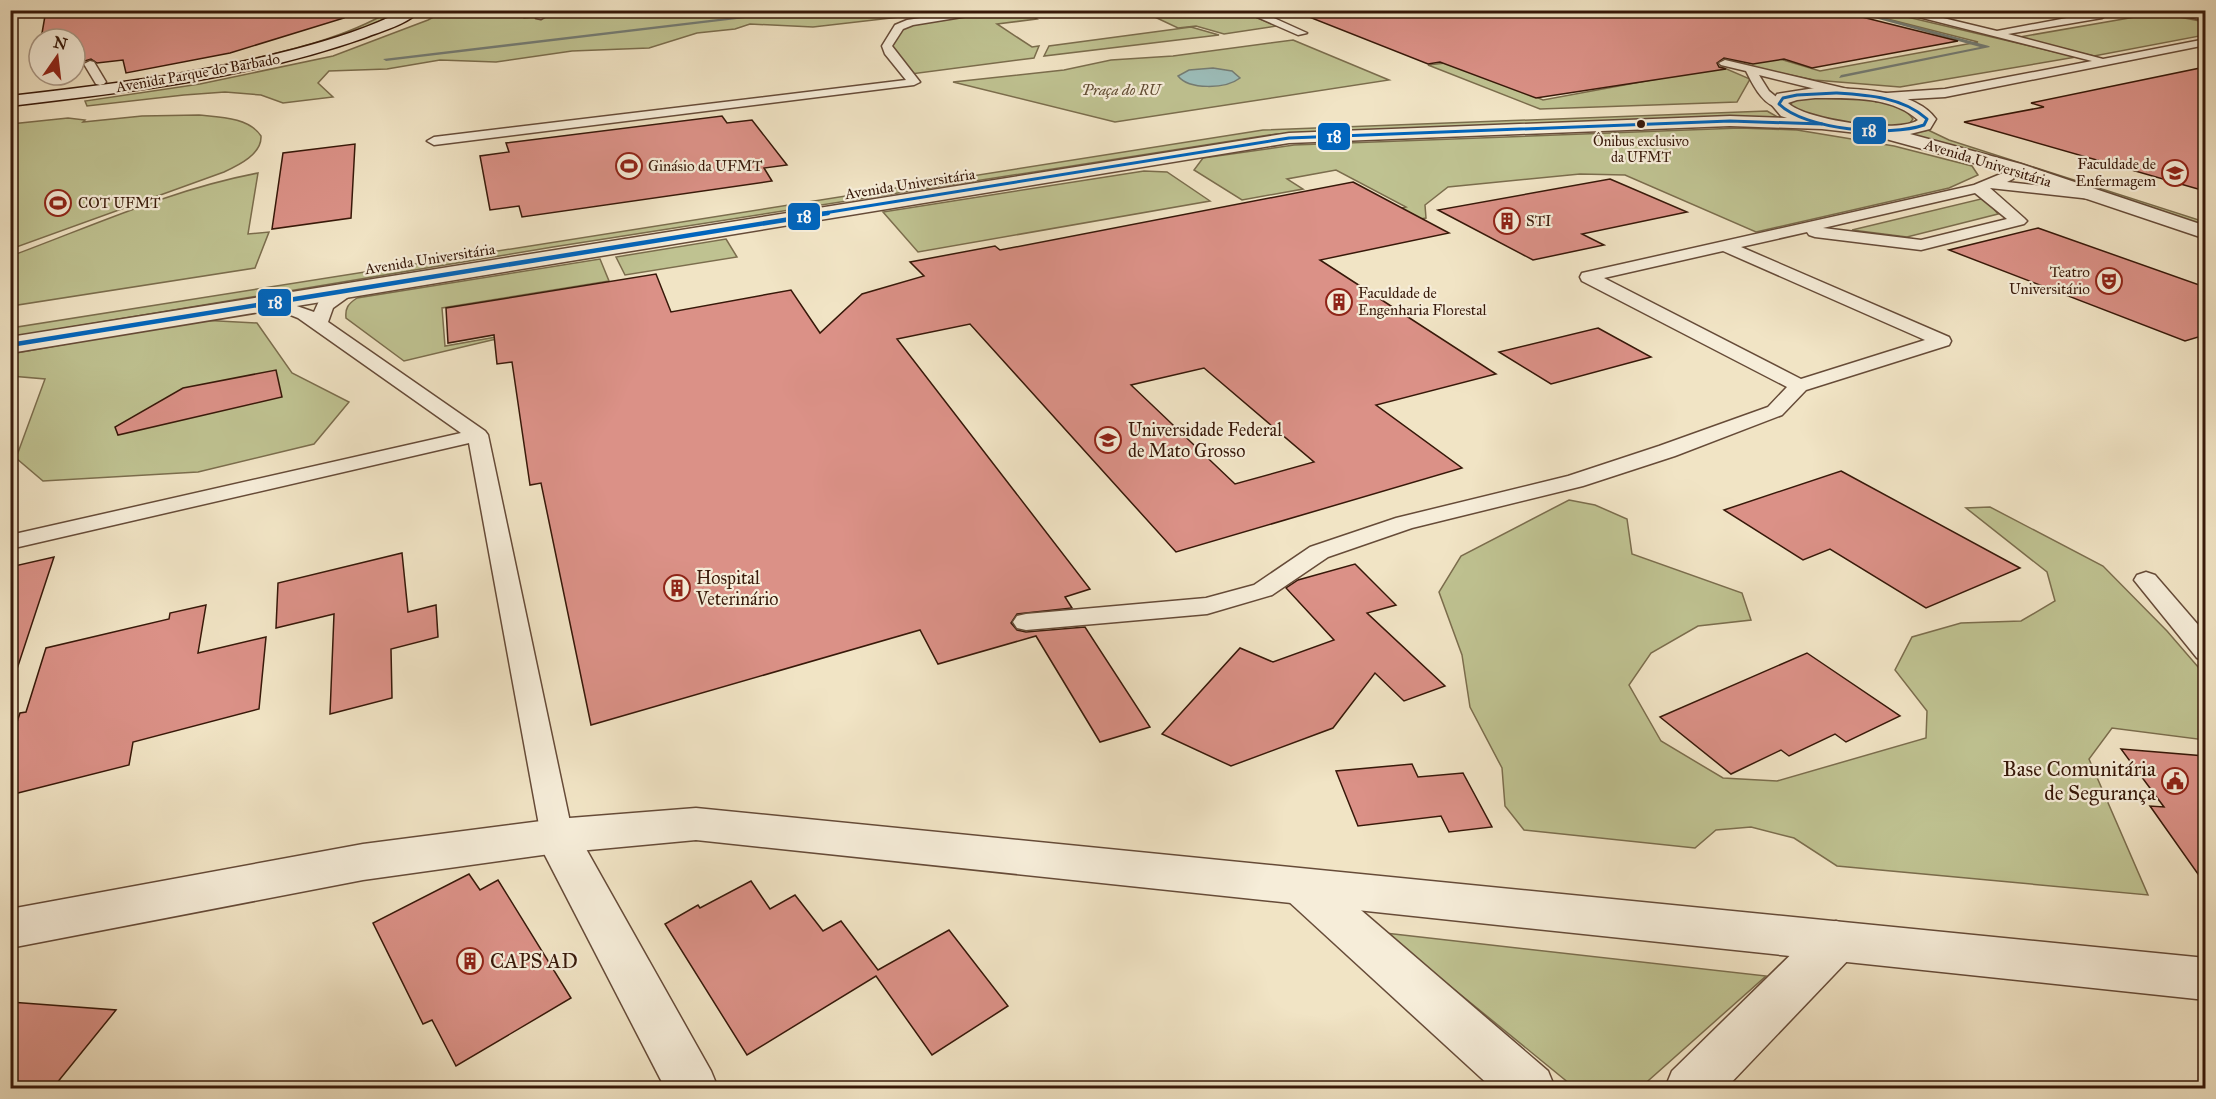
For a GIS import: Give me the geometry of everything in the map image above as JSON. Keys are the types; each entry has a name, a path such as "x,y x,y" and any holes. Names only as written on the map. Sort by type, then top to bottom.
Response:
{"street":[{"name":"Avenida Parque do Barbado","path":"10,101 183,78 261,63 349,39 395,21 415,10"},
{"name":"Avenida Parque do Barbado","path":"10,93 100,82 245,56 316,36 363,17"},
{"name":"Avenida Universitária","path":"1779,104 1783,98 1807,92 1876,97 1902,104 1964,140 2205,218"},
{"name":"Avenida Universitária","path":"236,289 1258,129 1319,123 1719,110 1779,104 1794,115 1822,124"},
{"name":"Avenida Universitária","path":"1872,131 1913,129 1924,125 1924,116"},
{"name":"Avenida Universitária","path":"10,345 1289,138 1730,121 1822,124 1872,131 1930,144 2014,168 2205,233"},
{"path":"10,929 363,862 558,836 696,824 2205,979"},
{"path":"558,836 692,1089"},
{"path":"1303,887 1528,1089"},
{"path":"10,942 66,919"},
{"path":"1691,1089 1836,941"}],"lane":[{"path":"434,141 914,82 886,46 899,27 923,19 1000,10"},
{"path":"1246,10 1302,33"},
{"path":"1896,10 2106,61"},
{"path":"1991,33 2102,15 2082,10"},
{"path":"2166,10 2205,18"},
{"path":"10,11 20,12 11,16"},
{"path":"1876,97 1945,93 2205,42"},
{"path":"1725,63 1852,94"},
{"path":"90,64 100,82"},
{"path":"1751,71 1764,93 1779,104"},
{"path":"1924,116 1945,93"},
{"path":"1799,386 1588,278 1983,187 2008,176 2014,168"},
{"path":"1983,187 2091,195"},
{"path":"1797,230 1921,245 2019,221 1983,187"},
{"path":"1026,622 1207,606 1263,590 1319,552 1404,523 1575,481 1667,451 1775,411 1799,386 1942,341 1725,246"},
{"path":"319,322 325,305 349,290"},
{"path":"249,306 291,309 319,322 478,435 558,836"},
{"path":"10,542 478,435"},
{"path":"2146,580 2205,652"}],"green space":[{"path":"600,10 952,11 813,27 750,24 735,29 697,33 649,48 572,51 496,62 440,60 387,69 329,71 318,83 333,97 283,103 261,95 225,92 87,106 85,101 200,84 333,56 428,20 445,11 522,11 524,18"},
{"path":"1010,10 1026,11 1037,19 997,24 1032,47 1039,46 1034,58 911,74 891,47 899,31 913,22"},
{"path":"390,11 398,11 379,22 335,39 221,66 329,38"},
{"path":"1142,11 1241,11 1277,26 1224,34 1196,26 1178,28"},
{"path":"1856,11 1882,11 2076,57 1900,87 1814,80 1761,69 1608,22 1642,18 1820,71 1978,42"},
{"path":"2108,11 2148,11 2205,22 2205,35 2094,56 2014,38 2135,17"},
{"path":"1191,27 1219,35 1044,56 1049,46"},
{"name":"Praça do RU","path":"1293,40 1389,80 1115,122 953,82 1064,70 1111,60 1173,56"},
{"path":"1454,62 1543,100 1722,67 1750,79 1737,102 1540,109 1428,65"},
{"path":"1813,95 1881,101 1905,111 1913,119 1901,127 1885,128 1808,117 1791,106 1792,101"},
{"path":"1767,111 1781,119 1276,134 553,247 11,337 11,328 1263,130"},
{"path":"199,115 233,119 249,125 261,136 258,148 248,158 224,172 11,249 11,124 68,118 85,120 83,122 142,116"},
{"path":"1740,128 1797,130 1894,146 1972,166 1978,175 1949,188 1756,232 1625,175 1580,174 1448,187 1425,205 1426,218 1383,225 1378,214 1406,207 1336,170 1287,179 1303,189 1242,200 1194,170 1203,158 1294,145"},
{"path":"1928,130 1949,140 2205,222 2205,228 1909,134"},
{"path":"1144,171 1167,172 1210,201 918,252 883,212"},
{"path":"258,173 248,234 269,232 255,268 11,306 11,256 164,198"},
{"path":"1985,198 1998,214 1907,237 1852,230"},
{"path":"726,239 737,257 625,275 616,257"},
{"path":"600,259 609,281 442,308 445,346 621,315 633,316 492,340 404,361 346,318 348,306 357,298"},
{"path":"200,320 257,323 292,373 349,402 314,444 198,472 43,481 16,458 45,379 11,376 11,354"},
{"path":"1569,500 1595,505 1627,519 1632,554 1742,593 1751,620 1698,626 1651,653 1629,685 1661,741 1723,778 1777,781 1926,738 1927,711 1895,670 1912,637 1961,623 2021,621 2055,601 2047,572 1966,508 1990,507 2103,566 2167,631 2205,675 2205,740 2112,728 2089,759 2148,895 1837,866 1794,838 1751,827 1716,830 1695,848 1524,830 1505,806 1502,768 1470,707 1462,655 1439,592 1461,556"},
{"path":"1385,933 1766,976 1640,1088 1575,1088"}],"water":[{"path":"1213,68 1232,71 1240,78 1234,82 1217,86 1199,86 1183,81 1178,76 1189,70"}],"building":[{"path":"46,10 343,10 344,18 230,53 126,73 123,60 97,63 91,59 87,60 87,27 43,27"},
{"path":"1299,10 1834,10 1958,41 1812,68 1784,59 1753,64 1724,58 1717,63 1719,67 1726,69 1536,98 1440,62 1428,64 1299,13"},
{"path":"2205,67 2205,191 1964,122 2044,107 2031,103"},
{"name":"Ginásio da UFMT","path":"722,116 727,123 752,120 787,165 764,168 772,181 522,217 519,206 490,210 480,156 509,152 506,143"},
{"path":"355,144 351,218 272,229 283,153"},
{"name":"STI","path":"1610,179 1687,212 1582,234 1604,245 1533,260 1438,210"},
{"path":"1353,182 1449,233 1320,260 1496,374 1376,405 1462,468 1176,552 970,324 897,339 1090,589 1065,597 1072,608 1017,614 1011,623 1017,630 1026,632 1085,627 1150,727 1100,742 1036,636 938,664 920,630 591,725 541,483 530,485 512,362 497,364 494,335 448,343 446,308 656,274 671,312 791,290 820,333 862,294 924,276 910,262 995,246 1000,250","holes":["1204,368 1314,462 1235,484 1131,385"]},
{"name":"Teatro Universitário","path":"2038,228 2205,287 2205,335 2185,341 1949,250"},
{"path":"1598,328 1651,357 1551,384 1499,352"},
{"path":"276,370 282,397 118,435 115,427 183,388"},
{"path":"1841,471 2020,568 1926,608 1830,549 1803,560 1724,510"},
{"path":"402,553 408,612 436,605 438,637 391,649 392,698 330,714 334,614 276,628 278,583"},
{"path":"54,557 17,669 10,668 10,567"},
{"path":"1355,564 1396,605 1367,613 1445,686 1404,701 1375,673 1333,728 1231,766 1162,734 1240,648 1273,662 1334,640 1286,588 1298,580"},
{"path":"206,605 198,653 266,637 259,709 133,742 129,765 10,795 10,743 20,713 26,712 46,648 169,619 170,613"},
{"path":"1807,653 1900,716 1846,742 1835,734 1789,756 1781,750 1731,774 1660,717"},
{"name":"Base Comunitária de Segurança","path":"2121,749 2205,756 2205,884 2150,806 2164,807"},
{"path":"1412,764 1418,777 1463,773 1492,827 1449,832 1441,816 1358,826 1336,771"},
{"name":"CAPS AD","path":"469,874 480,890 498,880 571,998 456,1066 432,1020 423,1024 373,923"},
{"path":"751,881 770,909 795,895 823,931 841,921 878,970 949,930 1008,1006 932,1055 876,976 747,1055 665,924 698,905 700,908"},
{"path":"10,1002 116,1010 52,1089 10,1089"}],"waterway":[{"path":"386,59 810,10"},
{"path":"1841,77 1987,47 1848,10"}],"transit line":[{"name":"18","path":"10,345 1289,138 1730,121 1822,124 1872,131 1913,129 1924,125 1927,119 1917,110 1901,103 1859,94 1797,95 1783,98 1779,104 1787,112 1822,124"}],"place":[{"name":"Ônibus exclusivo da UFMT","path":"1641,124"},
{"name":"Ginásio da UFMT","path":"629,166"},
{"name":"Faculdade de Enfermagem","path":"2175,173"},
{"name":"COT UFMT","path":"58,203"},
{"name":"STI","path":"1507,221"},
{"name":"Teatro Universitário","path":"2109,281"},
{"name":"Faculdade de Engenharia Florestal","path":"1339,302"},
{"name":"Universidade Federal de Mato Grosso","path":"1108,440"},
{"name":"Hospital Veterinário","path":"677,588"},
{"name":"Base Comunitária de Segurança","path":"2175,781"},
{"name":"CAPS AD","path":"470,961"}]}
